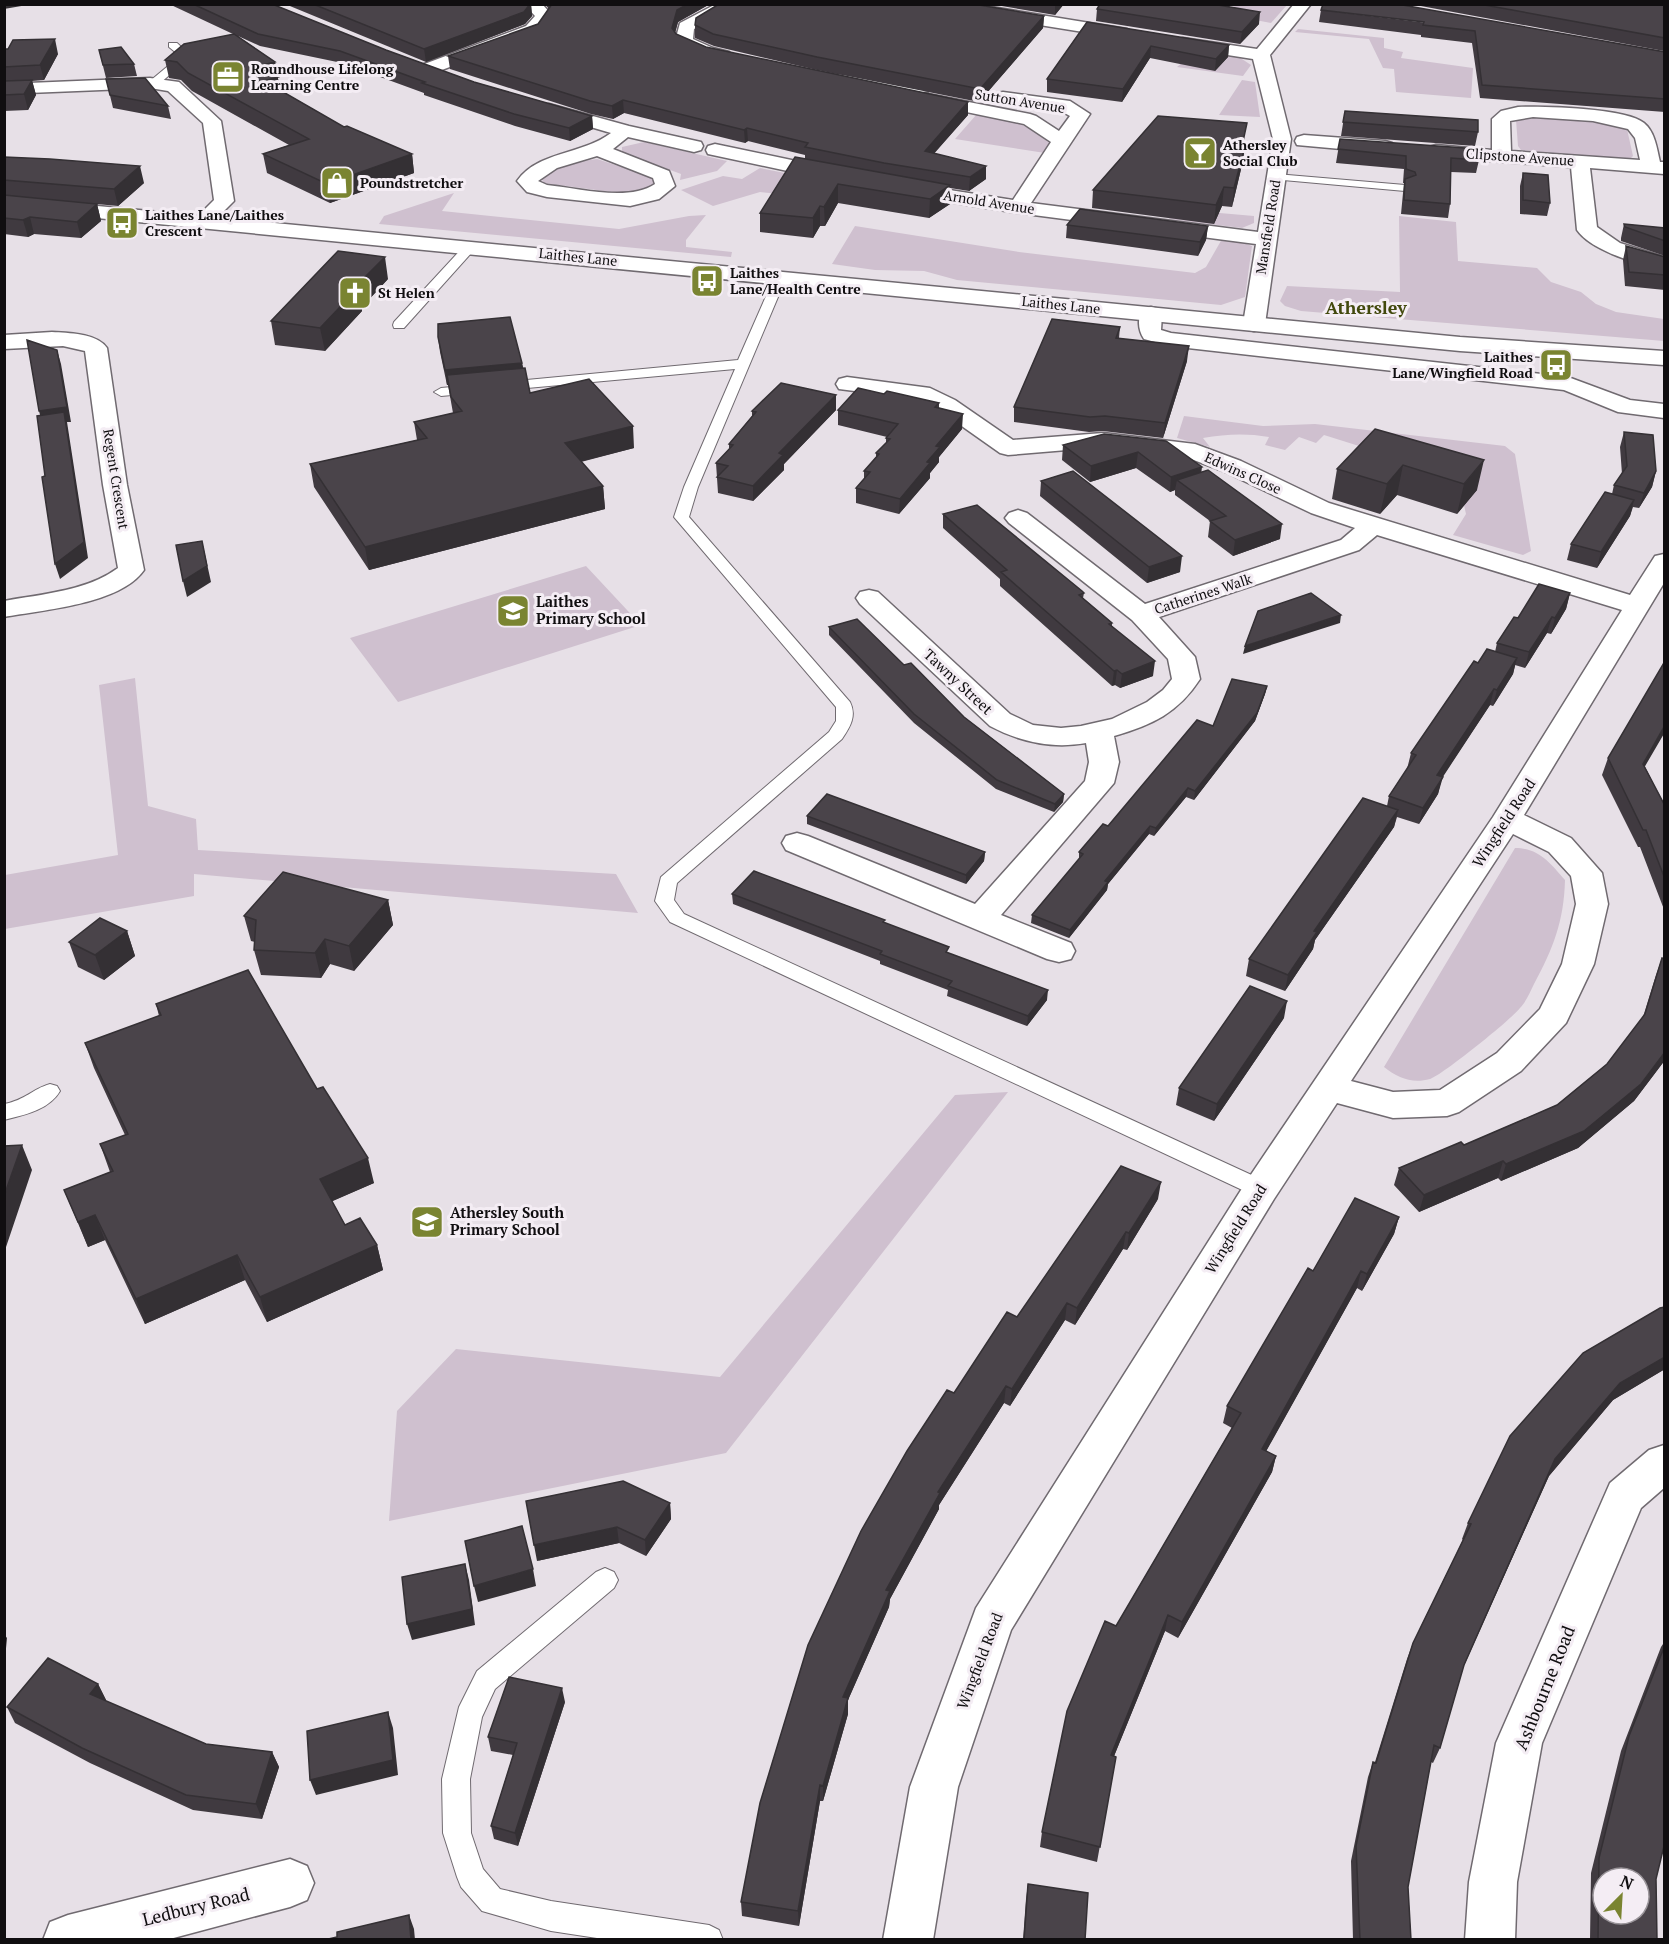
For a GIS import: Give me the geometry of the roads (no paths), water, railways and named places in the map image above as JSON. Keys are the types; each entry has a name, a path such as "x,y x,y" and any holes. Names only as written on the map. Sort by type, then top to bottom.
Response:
{"street":[{"path":"729,4 686,27 684,40 707,52 740,60"},
{"path":"939,4 1138,36"},
{"path":"1171,41 1261,55 1303,4"},
{"path":"425,70 532,30 538,10"},
{"name":"Mansfield Road","path":"1254,324 1282,139 1261,55"},
{"path":"403,62 447,77"},
{"name":"Sutton Avenue","path":"1018,207 1081,114 1064,105 880,82 811,76 1015,116 1030,120 1061,141"},
{"path":"4,89 154,83 173,86 212,121 224,201 203,221"},
{"path":"536,105 626,131 694,146"},
{"path":"1502,156 1502,119 1508,114 1529,112 1614,118 1634,124 1642,131 1658,168"},
{"path":"598,150 662,175 665,186 652,195 630,200 548,191 534,188 527,181 536,171 571,157 598,150 626,131"},
{"name":"Clipstone Avenue","path":"1304,141 1658,168"},
{"path":"715,150 854,179"},
{"path":"1580,161 1587,230 1614,247 1665,264"},
{"name":"Arnold Avenue","path":"883,186 1018,207 1266,239"},
{"name":"Laithes Lane","path":"4,203 1460,344 1665,358"},
{"path":"1151,314 1152,334 1170,339 1568,384 1626,407 1665,411"},
{"name":"Regent Crescent","path":"4,342 64,340 85,342 96,348 115,485 131,570 113,584 73,596 4,609"},
{"name":"Edwins Close","path":"847,384 922,393 956,411 1008,447 1103,440 1187,449 1232,466 1320,508 1638,606"},
{"name":"Catherines Walk","path":"1018,518 1141,614 1350,545 1373,526"},
{"name":"Wingfield Road","path":"908,1940 934,1787 992,1622 1261,1189 1507,819 1665,562"},
{"name":"Tawny Street","path":"869,598 1000,720 1026,732 1048,736 1072,736 1098,731 1140,718 1172,698 1186,679 1181,657 1141,614"},
{"path":"981,917 1099,783 1104,762 1098,731"},
{"path":"1329,1088 1393,1105 1447,1103 1509,1062 1554,1015 1578,964 1592,904 1586,873 1560,845 1507,819"},
{"path":"797,843 1059,951"},
{"name":"Ashbourne Road","path":"1490,1940 1493,1882 1519,1743 1625,1496 1665,1463"},
{"name":"Ledbury Road","path":"68,1940 290,1883"}],"lane":[{"path":"154,83 186,56 173,45"},
{"path":"1276,177 1405,188"},
{"path":"399,326 470,247"},
{"path":"780,278 691,486 681,517 844,706 844,721 836,735 668,881 664,901 677,918 1261,1189"},
{"path":"441,392 743,364"},
{"path":"4,1112 27,1107 50,1090"},
{"path":"605,1580 486,1680 469,1716 456,1779 457,1833 471,1876 492,1901 551,1916 709,1940"}],"place":[{"name":"Roundhouse Lifelong Learning Centre","path":"228,77"},
{"name":"Athersley Social Club","path":"1200,153"},
{"name":"Poundstretcher","path":"337,183"},
{"name":"Laithes Lane/Laithes Crescent","path":"122,223"},
{"name":"Laithes Lane/Health Centre","path":"707,281"},
{"name":"St Helen","path":"355,293"},
{"name":"Laithes Lane/Wingfield Road","path":"1556,365"},
{"name":"Laithes Primary School","path":"513,611"},
{"name":"Athersley South Primary School","path":"427,1222"}],"district":[{"name":"Athersley","path":"1366,308"}]}
